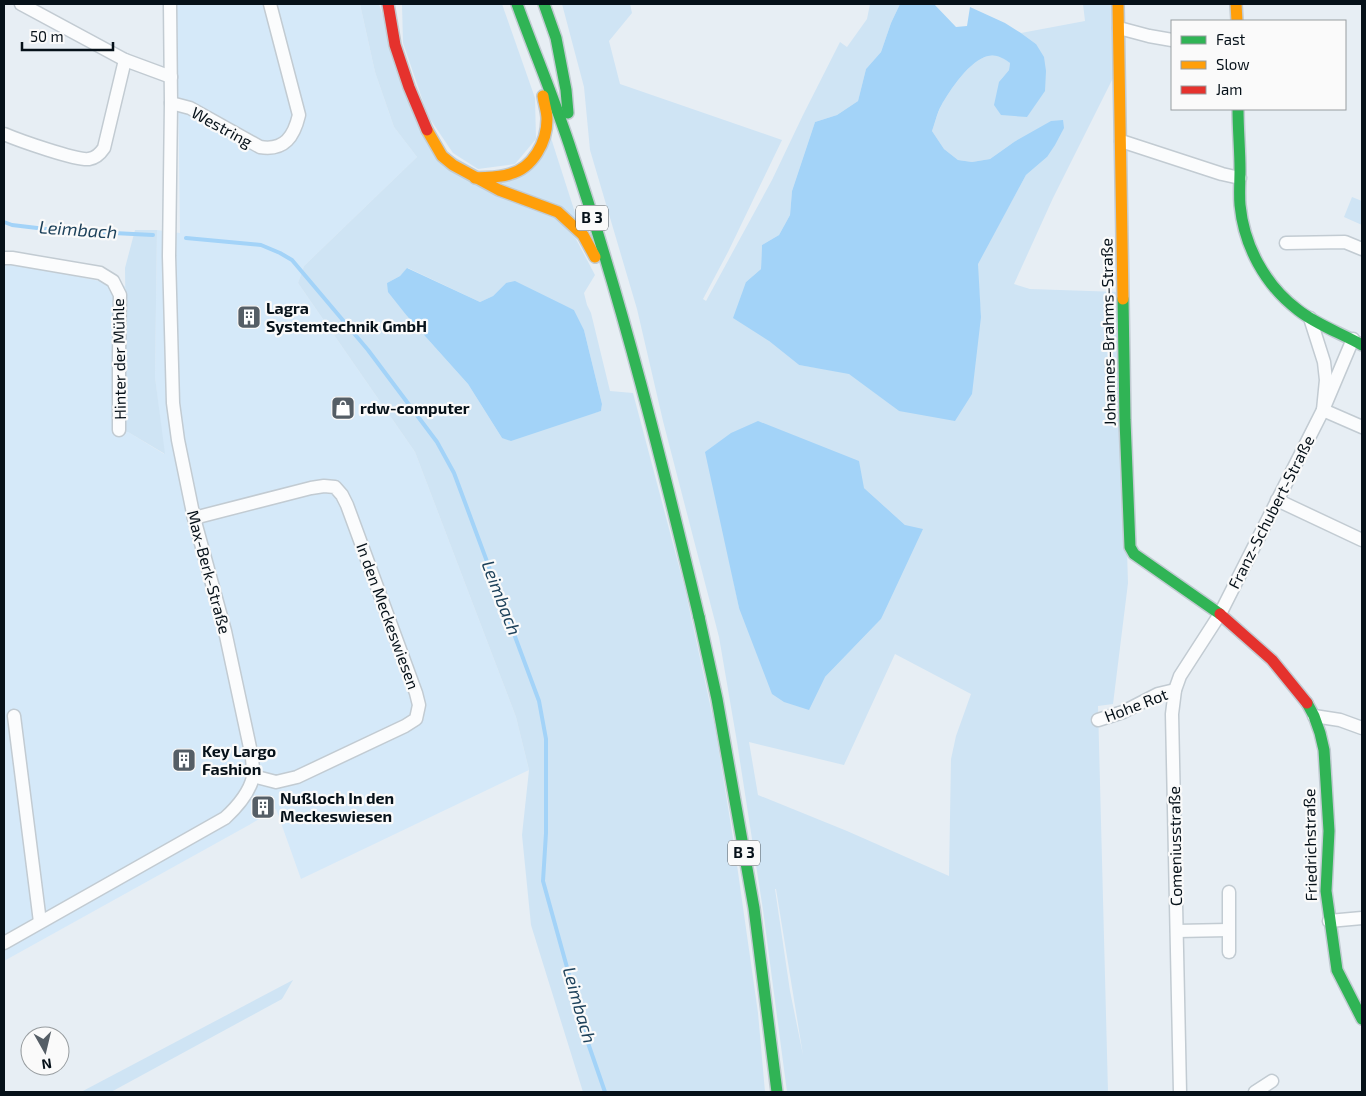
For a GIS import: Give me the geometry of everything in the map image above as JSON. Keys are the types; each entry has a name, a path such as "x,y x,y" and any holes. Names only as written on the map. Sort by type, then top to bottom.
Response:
{"main road":[{"name":"B 3","path":"517,4 572,152 613,283 668,485 717,699 754,908 777,1092"},
{"path":"544,4 556,38 566,90 572,152"},
{"name":"Johannes-Brahms-Straße","path":"1118,4 1125,420 1130,547 1134,554 1220,614"},
{"path":"1236,4 1237,20"},
{"path":"389,6 396,46 409,87 425,126 442,156 475,178 499,190 558,212 583,235 613,283"},
{"path":"475,178 496,177 514,173 531,162 543,141 547,119 536,54"},
{"path":"1238,110 1240,199 1243,223 1252,252 1263,271 1292,304 1310,318 1357,342"},
{"name":"Friedrichstraße","path":"1220,614 1272,660 1305,700 1314,716 1320,733 1324,750 1329,831 1326,891 1336,970 1362,1019"}],"street":[{"path":"22,4 126,60 171,77"},
{"name":"Westring","path":"170,4 171,103 190,108 260,147 270,149 288,140 296,129 299,114 270,4"},
{"path":"1119,28 1171,40"},
{"path":"4,134 85,160 100,154 104,148 126,60"},
{"name":"Max-Berk-Straße","path":"4,943 226,818 238,806 247,792 253,776 252,756 225,630 194,518 178,440 173,403 169,249 171,103"},
{"path":"1121,141 1222,174 1240,178"},
{"path":"1286,243 1345,242 1362,249"},
{"name":"Hinter der Mühle","path":"4,258 100,273 113,281 120,295 119,430"},
{"name":"Franz-Schubert-Straße","path":"1310,318 1324,362 1326,386 1322,410"},
{"name":"Franz-Schubert-Straße","path":"1220,614 1357,342"},
{"path":"1322,410 1362,427"},
{"name":"In den Meckeswiesen","path":"194,518 311,488 335,487 342,494 347,505 413,684 419,706 416,719 406,726 297,777 276,782 253,776"},
{"path":"1278,500 1362,540"},
{"name":"Comeniusstraße","path":"1180,1092 1172,714 1175,690 1180,676 1220,614"},
{"name":"Hohe Rot","path":"1098,720 1123,712 1163,692 1175,690"},
{"path":"14,716 40,922"},
{"path":"1314,716 1340,720 1362,728"},
{"path":"1229,892 1229,952"},
{"path":"1329,921 1362,918"},
{"path":"1177,931 1228,930"},
{"path":"1255,1092 1272,1081"}],"shaded area":[{"path":"177,4 360,4 375,72 394,127 417,157 304,266 298,283 415,452 516,717 529,770 301,879 276,809 4,961 4,262 125,286 126,349 122,433 128,432 164,454 155,377 157,230 180,233"},
{"path":"360,4 379,4 425,140 555,215 576,239 595,275 584,293 587,305 591,313 610,391 633,393 685,589 715,727 758,1013 765,1092 583,1092 531,925 522,835 529,770 516,717 415,452 298,283 304,266 417,157 394,127 375,72","holes":["408,268 480,302 493,296 506,283 574,310 584,330 602,404 601,411 502,438 468,384 407,316 387,283 400,276"]},
{"path":"402,4 502,4 535,98 536,139 515,164 478,169 453,153 428,116 403,43"},
{"path":"562,4 630,4 632,13 609,41 620,84 782,140 703,299 706,301 772,180 840,42 847,47 867,19 870,4 900,4 881,52 866,69 858,101 837,115 815,122 792,191 790,215 779,235 762,245 761,269 746,282 769,341 799,365 849,373 899,411 981,317 977,264 1026,175 1047,157 1014,142 990,159 972,162 958,160 944,149 932,131 941,106 961,76 974,63 988,56 997,56 1010,63 1009,70 999,82 1036,44 1021,33 1085,21 1083,4 1114,4 1116,72 1053,198 1014,284 1030,289 1119,292 1128,583 1113,704 1098,706 1108,1092 787,1092 763,910 719,637 663,421 637,309 590,150 584,87","holes":["864,488 905,525 881,619 825,677 739,608 727,549","895,654 971,694 956,736 951,759 949,876 847,831 758,795 749,742 844,765","775,889 803,1055 790,991"]},
{"path":"551,138 578,222 495,184"},
{"path":"1352,197 1362,201 1362,225 1344,217"},
{"path":"135,230 157,230 155,377 165,454 128,432 122,433 126,349 125,268"},
{"path":"293,980 282,999 111,1092 81,1092"}],"water":[{"path":"900,4 934,4 956,27 967,26 970,7 1005,23 1021,33 1036,44 1044,57 1046,71 1045,91 1027,117 1001,115 994,105 999,82 1009,70 1010,63 999,57 988,56 974,63 961,76 941,106 932,131 944,149 958,160 972,162 990,159 1014,142 1051,121 1063,120 1064,128 1055,145 1047,157 1026,175 978,264 981,317 972,394 955,421 899,411 849,374 799,365 769,341 733,318 746,282 761,269 762,245 779,235 790,215 792,191 815,122 837,115 858,101 866,69 881,52"},
{"path":"407,268 480,302 493,296 506,283 515,281 574,310 584,330 602,404 601,411 511,441 502,438 468,384 388,292 387,283 400,276"},
{"path":"758,421 859,461 864,488 905,525 923,529 881,619 825,677 809,710 784,702 772,694 739,608 705,452 731,433"}],"waterway":[{"name":"Leimbach","path":"4,222 12,225 54,230 153,235"},
{"name":"Leimbach","path":"186,238 261,245 292,260 368,350 437,442 454,473 539,701 546,739 546,833 543,881 588,1043 605,1092"}],"traffic: fast":[{"path":"517,4 566,134 591,210 625,325 671,500 699,617"},
{"path":"544,4 556,38 566,90 568,113"},
{"path":"1238,110 1240,205 1246,235 1258,264 1276,289 1298,310 1321,325 1362,345"},
{"path":"1123,299 1130,547 1134,554 1220,614"},
{"path":"699,617 717,699 754,908 777,1092"},
{"path":"1307,703 1314,716 1324,750 1329,831 1326,891 1337,970 1362,1019"}],"traffic: slow":[{"path":"1118,4 1123,299"},
{"path":"1236,4 1237,20"},
{"path":"475,178 497,177 510,174 518,171 532,160 541,145 546,128 547,116 543,96"},
{"path":"427,130 442,156 453,165 499,190 558,212 583,235 595,257"}],"traffic: jam":[{"path":"388,4 395,45 409,87 427,130"},
{"path":"1220,614 1272,660 1307,703"}],"place":[{"name":"Lagra Systemtechnik GmbH","path":"249,317"},
{"name":"rdw-computer","path":"343,408"},
{"name":"Key Largo Fashion","path":"184,760"},
{"name":"Nußloch In den Meckeswiesen","path":"263,807"}]}
